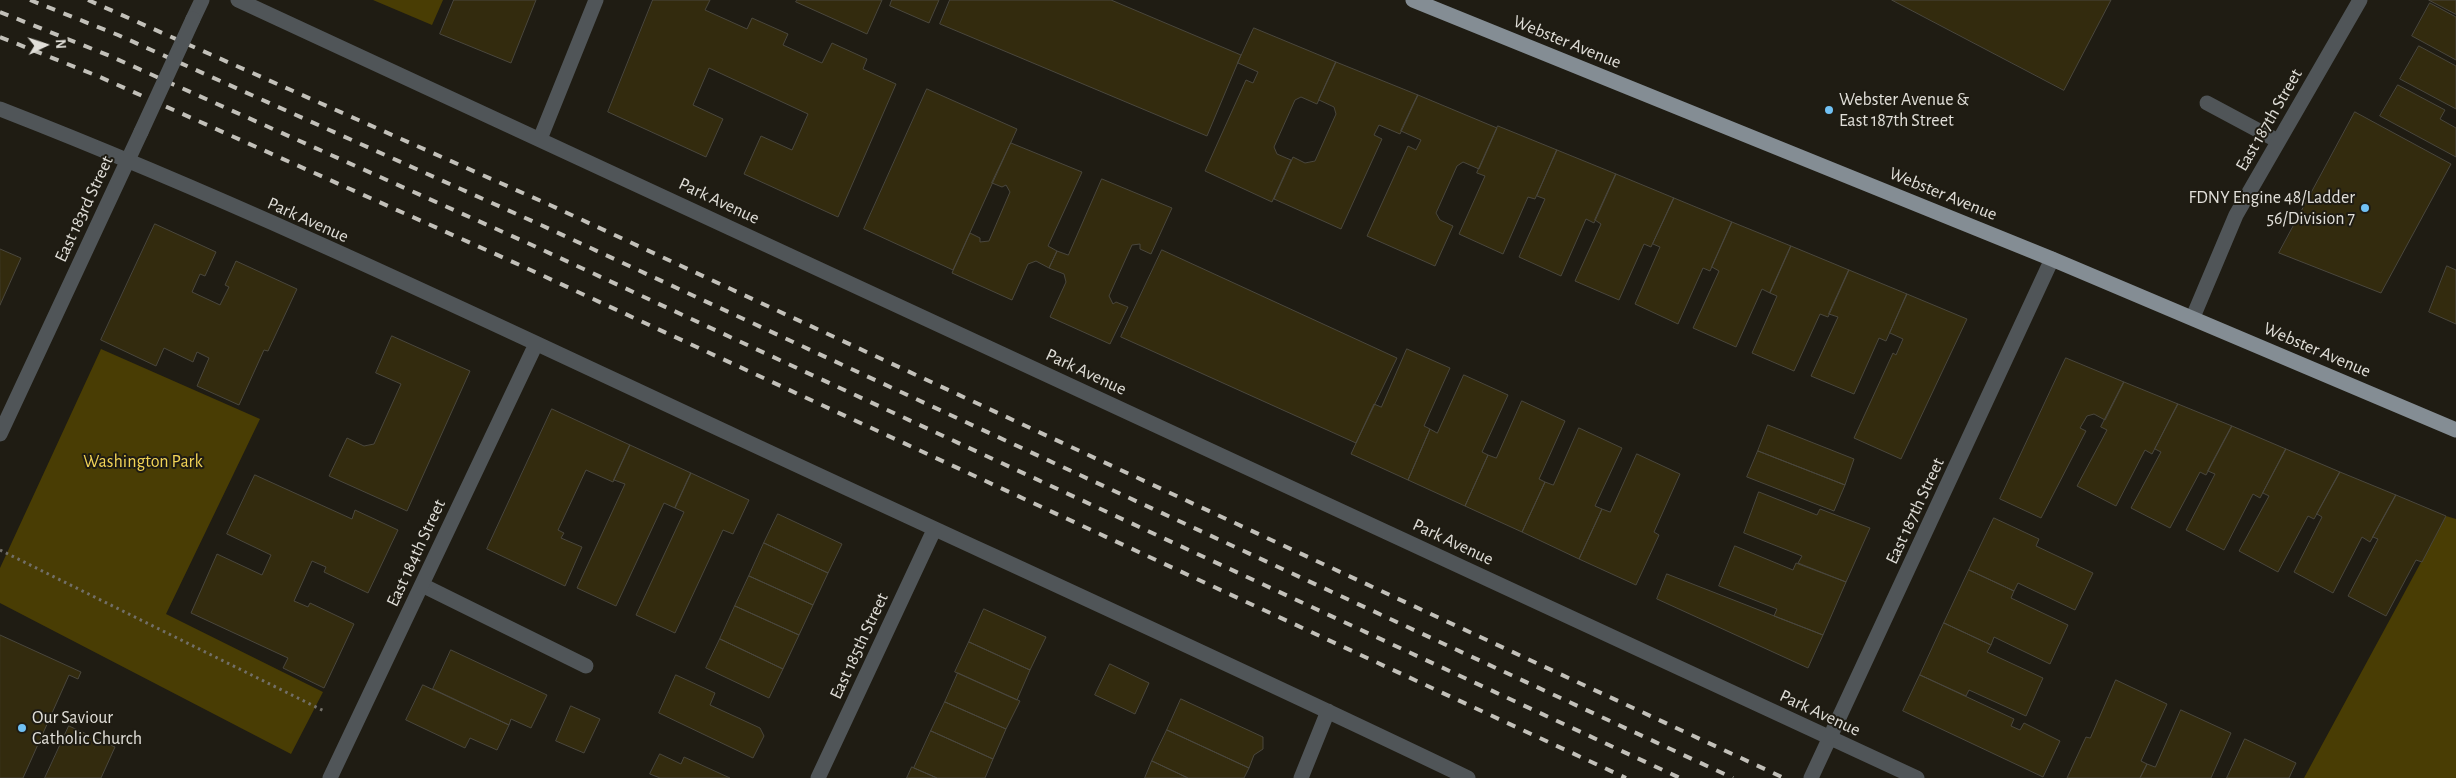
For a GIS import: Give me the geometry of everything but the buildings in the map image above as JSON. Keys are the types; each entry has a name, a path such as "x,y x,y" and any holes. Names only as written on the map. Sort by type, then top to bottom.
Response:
{"main road":[{"name":"Webster Avenue","path":"1413,0 2193,317 2456,430"}],"street":[{"name":"East 183rd Street","path":"0,434 202,0"},
{"name":"Park Avenue","path":"238,0 1918,778"},
{"path":"540,139 596,0"},
{"name":"East 187th Street","path":"2193,317 2236,215 2360,0"},
{"path":"2206,103 2278,142"},
{"name":"Park Avenue","path":"0,109 128,159 536,344 1328,711 1468,778"},
{"name":"East 187th Street","path":"1811,778 2052,259"},
{"name":"East 184th Street","path":"330,778 536,344"},
{"name":"East 185th Street","path":"818,778 934,530"},
{"path":"422,585 586,666"},
{"path":"1301,778 1328,711"}],"path":[{"path":"0,550 324,711"}],"green space":[{"path":"373,0 443,0 432,25"},
{"name":"Washington Park","path":"101,349 260,419 166,614 323,692 291,754 0,603 0,568"},
{"path":"2446,516 2456,519 2456,778 2304,778"}],"railway":[{"path":"30,0 118,35 541,225 1733,778"},
{"path":"88,0 550,205 1784,778"},
{"path":"0,12 110,56 532,245 1680,778"},
{"path":"0,37 100,77 522,266 1626,778"}],"place":[{"name":"Webster Avenue & East 187th Street","path":"1829,110"},
{"name":"FDNY Engine 48/Ladder 56/Division 7","path":"2365,208"},
{"name":"Our Saviour Catholic Church","path":"22,728"}]}
